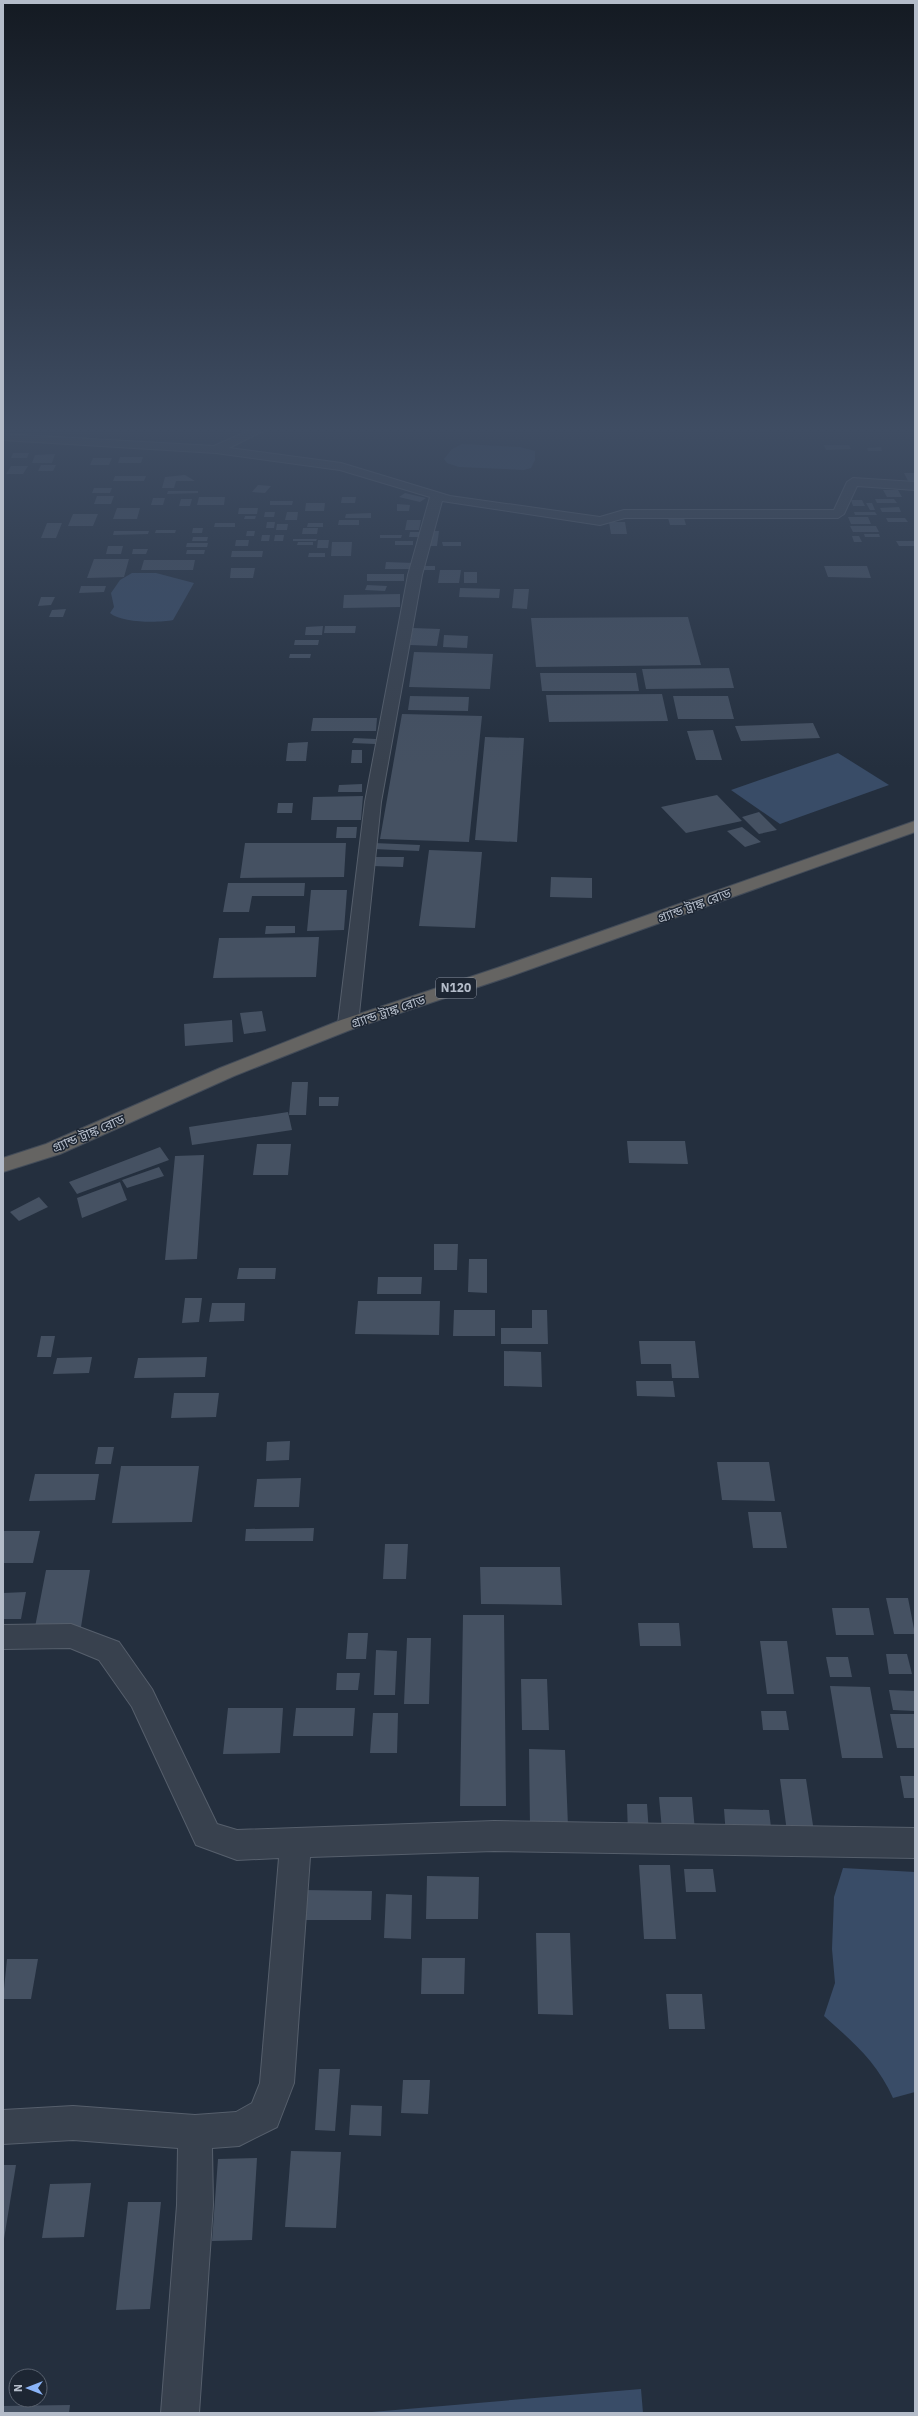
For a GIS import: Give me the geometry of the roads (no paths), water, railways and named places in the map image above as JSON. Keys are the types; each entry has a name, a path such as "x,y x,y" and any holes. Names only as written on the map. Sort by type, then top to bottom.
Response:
{"highway":[{"name":"গ্র্যান্ড ট্রাঙ্ক রোড","path":"3,1165 53,1148 227,1072 348,1024 511,970 915,826"}],"street":[{"path":"348,1024 373,802 415,575 423,543"},
{"path":"3,1637 71,1636 109,1651 142,1698 207,1835 237,1845 494,1836 915,1844"},
{"path":"3,2127 73,2123 194,2132 239,2129 265,2115 278,2083 296,1843"},
{"path":"180,2413 195,2206 194,2132"}],"water":[{"path":"132,573 156,573 194,583 173,620 150,622 123,619 110,613 114,607 111,593 120,580"},
{"path":"838,753 889,785 780,824 731,790"},
{"path":"843,1868 915,1872 915,2092 893,2098 887,2085 872,2063 824,2016 835,1983 832,1949 834,1897"},
{"path":"641,2389 643,2413 360,2413"}]}
